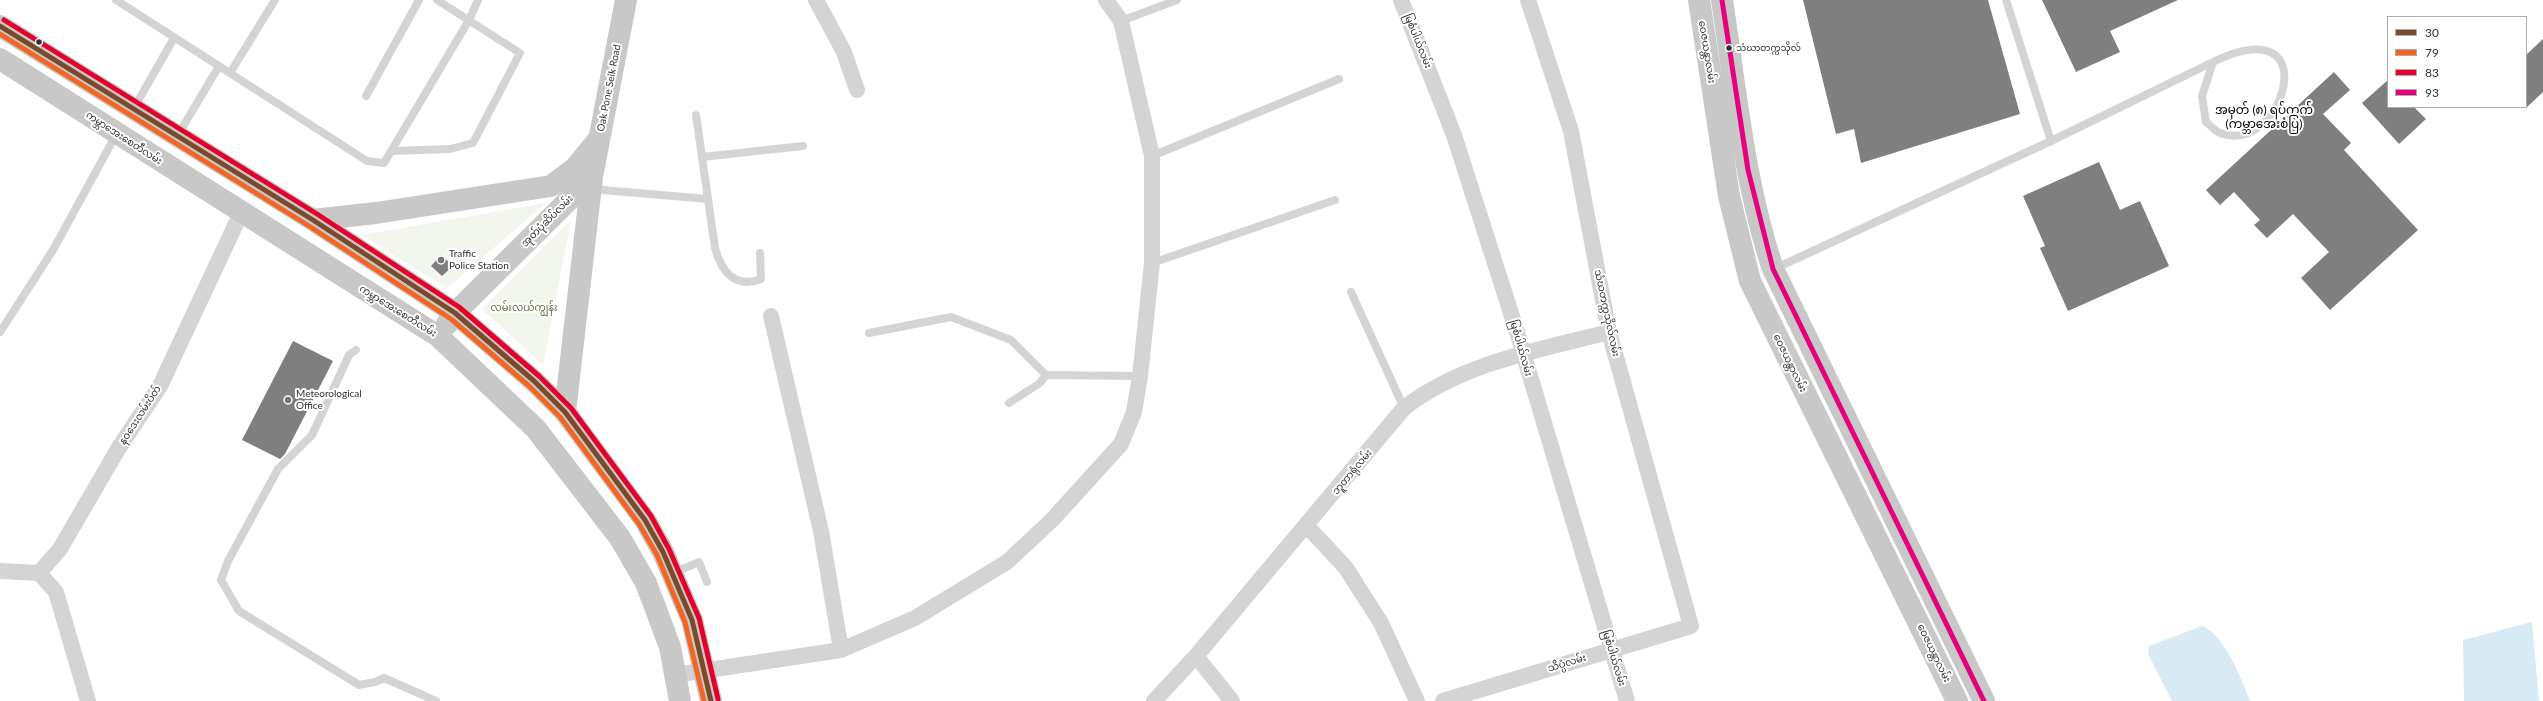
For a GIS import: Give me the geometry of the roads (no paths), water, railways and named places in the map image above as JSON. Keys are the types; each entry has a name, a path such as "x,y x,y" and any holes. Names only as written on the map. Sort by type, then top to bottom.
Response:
{"main road":[{"name":"ဝေဇယန္တာလမ်း","path":"1699,0 1729,196 1750,282 1957,701"},
{"path":"1722,0 1751,186 1760,230 1773,269 1984,701"},
{"name":"Oak Pone Seik Road","path":"565,412 591,183 623,2"},
{"path":"0,26 157,125 313,220 455,313 534,381 565,412 645,520 673,572 692,620 711,701"},
{"name":"ကမ္ဘာအေးစေတီလမ်း","path":"0,59 117,132 241,213 438,336 536,429 620,538 646,583 670,647 680,701"},
{"path":"141,149 157,125"},
{"path":"313,220 376,213 551,186 575,168 599,137"},
{"name":"အုတ်ပုံဆိပ်လမ်း","path":"438,336 455,313 591,183"}],"street":[{"path":"816,0 844,52 857,90"},
{"path":"675,675 841,650 915,618 1007,562 1052,520 1121,444 1134,412 1140,376 1152,263 1152,156 1121,21 1106,0"},
{"name":"မြစံပါယ်လမ်း","path":"1401,0 1454,135 1523,355 1610,650 1627,701"},
{"name":"သံဃတက္ကသိုလ်လမ်း","path":"1528,0 1570,131 1609,332 1691,626"},
{"name":"နဝဒေးလမ်းပိတ်","path":"39,572 60,549 118,449 160,386 241,213"},
{"path":"771,316 821,531 841,650"},
{"name":"ဘူတာရုံလမ်း","path":"1154,701 1196,656 1307,526 1404,408 1424,393 1457,376 1523,355 1609,332"},
{"path":"1307,526 1346,568 1373,611 1417,701"},
{"path":"0,571 39,572 56,592 88,701"},
{"name":"သိပ္ပံလမ်း","path":"1443,701 1691,626"},
{"path":"1196,656 1232,701"}],"lane":[{"path":"116,0 367,161 384,163 469,20 478,0"},
{"path":"230,73 275,0"},
{"path":"366,96 419,0"},
{"path":"392,151 450,149 473,143 520,53 437,0"},
{"path":"1121,21 1177,0"},
{"path":"2006,0 2051,141"},
{"path":"134,110 174,38"},
{"path":"1773,269 2051,141 2224,56 2259,51 2272,53 2282,62 2286,79 2282,98 2272,113 2256,128 2238,136 2219,133 2206,122 2202,96 2213,62"},
{"path":"177,136 219,66"},
{"path":"1152,156 1339,79"},
{"path":"696,115 715,248 720,265 728,276 750,283 760,279 760,253"},
{"path":"0,332 53,250 117,132"},
{"path":"702,157 803,146"},
{"path":"591,183 708,199"},
{"path":"1152,263 1335,200"},
{"path":"1351,292 1404,408"},
{"path":"869,333 951,317 1011,340 1046,375 1140,376"},
{"path":"356,350 350,355 312,435 278,469 228,561 221,580 239,611 359,685 375,682 384,678 436,701"},
{"path":"1009,403 1040,383 1046,375"},
{"path":"673,572 699,562 707,582"}],"place":[{"name":"သံဃာတက္ကသိုလ်","path":"1729,48"},
{"name":"Traffic Police Station","path":"441,260"},
{"name":"Meteorological Office","path":"288,400"}],"district":[{"name":"အမှတ် (၈) ရပ်ကွက် (ကမ္ဘာအေးစံပြ)","path":"2264,117"}],"park label":[{"name":"လမ်းလယ်ကျွန်း","path":"524,308"}]}
